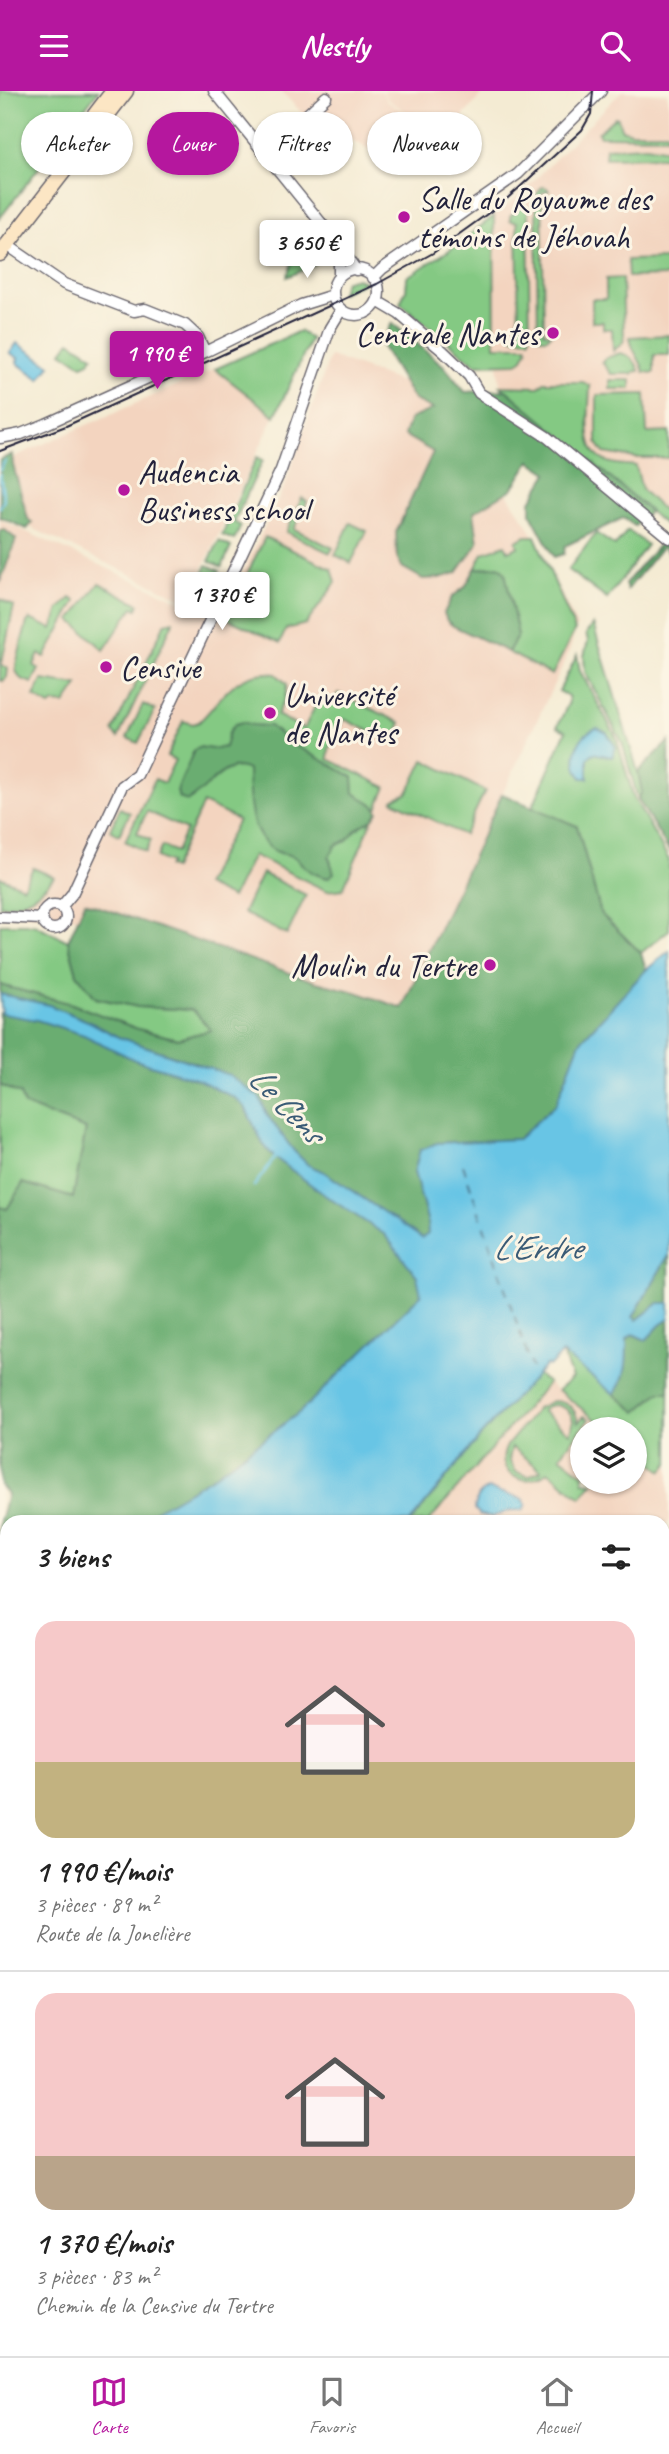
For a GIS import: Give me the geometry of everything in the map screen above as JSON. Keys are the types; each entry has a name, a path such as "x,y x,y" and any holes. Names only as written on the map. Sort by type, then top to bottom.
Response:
{"main road":[{"path":"2,247 113,91"},
{"path":"2,247 126,91"}],"street":[{"path":"214,91 253,138"},
{"path":"0,437 21,434 46,424 205,352 335,286 348,271 365,273 382,269 518,174 601,91"},
{"path":"310,112 326,97"},
{"path":"282,175 332,239 378,290 377,301 363,314 353,315 341,310"},
{"path":"61,907 70,898 122,786 137,775 281,470 330,328 341,310 335,286 339,264 332,239"},
{"path":"2,247 64,284 134,311 145,309 190,328 205,352"},
{"path":"377,301 399,314 443,351 469,376 478,393 547,437 669,538"},
{"path":"56,905 61,907 66,917 61,927 50,929 42,919 43,911 56,905"},
{"path":"0,917 42,919"}],"shaded area":[{"path":"281,91 382,91 387,101 404,112 367,112 367,149 353,141 353,112 301,112"},
{"path":"383,91 485,91 467,112 407,112 388,100"},
{"name":"Centrale Nantes","path":"622,91 667,94 669,102 669,528 500,386 498,364 475,364 400,303 406,290 407,277 448,251 519,196"},
{"name":"Audencia Business school","path":"300,331 311,339 187,601 13,519 5,461"},
{"name":"Université de Nantes","path":"330,356 442,397 528,525 577,626 569,652 402,1008 316,982 85,902 78,917 0,913 0,520 220,619 285,485"},
{"path":"548,1383 592,1417 570,1417 570,1494 647,1494 647,1459 662,1470 669,1463 669,1515 435,1515"}],"green space":[{"path":"0,91 98,91 82,112 21,112 21,175 33,175 0,218"},
{"path":"615,117 618,118 621,129 631,132 667,132 667,137 600,136 598,133"},
{"path":"647,146 669,150 669,157 605,158 606,148"},
{"path":"542,187 549,191 542,192 544,332 551,334 547,338 540,338 538,331 536,195"},
{"path":"522,205 528,208 530,339 513,338 512,333 519,333 517,222 510,221 510,216"},
{"path":"494,216 495,346 527,346 528,349 517,363 475,364 400,303 406,290 407,277 448,251"},
{"path":"306,224 323,247 314,265 287,277"},
{"path":"669,259 669,276 628,277 627,260"},
{"path":"357,278 365,282 341,293 345,281"},
{"path":"622,278 624,337 623,343 613,351 612,329 603,329 603,322 592,322 592,299 606,299 606,279"},
{"path":"392,323 444,366 465,392 506,390 650,511 635,526 623,518 565,546 564,554 554,557 531,514 531,501 548,473 530,461 512,489 474,512 478,543 457,573 423,579 402,567 397,557 396,532 433,452 404,435 410,419 433,409 414,400 381,345"},
{"path":"300,331 311,339 275,416 215,369"},
{"path":"669,335 669,355 654,355 654,373 644,372 630,337"},
{"path":"70,341 93,356 89,362 82,365 62,352"},
{"path":"620,353 632,359 639,371 633,374 611,374 602,362"},
{"path":"610,380 631,380 631,389 610,389"},
{"path":"544,382 583,382 590,386 588,418 593,450 608,462 636,466 642,490 669,516 669,528 500,386 539,387"},
{"path":"645,394 647,433 669,432 669,458 636,458 604,453 597,443 597,395"},
{"path":"12,454 28,519 32,523 27,529 0,517 0,460"},
{"path":"257,457 263,460 234,522 241,526 234,540 222,535"},
{"path":"302,498 307,502 294,529 333,548 330,553 286,532"},
{"path":"350,523 367,531 351,563 335,555"},
{"path":"0,530 5,530 16,539 0,583"},
{"path":"628,530 647,545 607,599 568,570 596,533 615,546"},
{"path":"669,533 669,554 663,546 627,590 625,584"},
{"path":"526,536 535,536 575,630 552,675 508,652 518,635 499,566 475,569 483,553 505,545 508,551 518,547 516,541"},
{"path":"265,537 332,569 336,582 306,624 286,629 280,643 226,618"},
{"path":"219,541 231,547 222,567 209,561"},
{"path":"207,565 220,571 211,589 199,583"},
{"path":"499,566 505,572 518,635 508,652 453,626 444,613 452,597 465,587 475,569"},
{"path":"99,583 139,604 137,609 133,607 104,650 71,620"},
{"path":"71,598 76,601 45,657 39,654 34,665 39,669 32,683 21,679 16,665 27,622 30,619 52,629 59,609"},
{"path":"0,599 14,606 1,666 8,668 7,677 3,681 0,680"},
{"path":"173,621 118,738 113,731 165,623"},
{"path":"593,624 638,772 642,792 638,799 622,742 585,672 584,656 588,641 586,634"},
{"path":"577,655 580,671 616,737 634,798 669,860 669,930 641,953 601,914 577,826 532,808 566,731 557,727 569,702 568,696 559,691"},
{"path":"276,674 287,684 285,698 277,715 304,729 321,694 334,700 338,693 401,723 392,742 344,719 329,749 328,759 386,787 343,889 327,891 253,855 232,898 205,885 238,820 203,803 173,869 168,867 170,863 157,857 162,846 176,852 186,830 147,811 137,833 151,840 146,852 125,841 155,779 164,783 175,760 167,756 183,721 193,724 199,722 235,684 254,675"},
{"path":"42,680 78,685 65,704 54,703 50,706 34,697"},
{"path":"143,704 155,710 138,743 127,738"},
{"path":"243,722 270,726 289,742 353,777 354,793 374,805 378,811 345,841 336,845 329,857 334,873 328,878 312,872 294,857 275,851 266,844 252,815 248,770 231,768 194,797 187,801 179,798 177,791 194,750 200,747 225,747 229,732 235,724"},
{"path":"669,741 669,851 638,799 642,792 638,772"},
{"path":"424,760 485,791 464,835 393,801 408,793"},
{"path":"502,794 577,826 601,914 641,953 646,970 580,1042 556,1104 518,1139 437,1143 414,1172 427,1219 428,1234 422,1238 324,1172 308,1165 267,1115 260,1098 195,1063 118,1037 49,1005 0,994 0,985 72,1004 138,1029 178,1039 211,1030 193,1010 138,1007 96,998 77,974 68,941 85,902 316,982 402,1008"},
{"path":"120,808 130,813 119,835 110,830"},
{"path":"33,868 54,877 30,898 0,906 0,877 23,887"},
{"path":"262,873 306,895 287,935 243,913"},
{"path":"0,924 34,924 68,941 77,974 96,998 138,1007 193,1010 212,1030 178,1039 138,1030 72,1004 0,985"},
{"path":"0,1013 37,1020 85,1035 135,1060 199,1080 236,1098 245,1107 263,1144 273,1156 326,1196 384,1234 417,1276 422,1294 300,1412 211,1478 148,1515 2,1515 7,1494 0,1485 0,1207 7,1209 23,1183 73,1198 86,1129 24,1105 20,1094 0,1085"},
{"path":"0,1085 20,1094 24,1105 86,1129 73,1198 23,1183 7,1210 0,1207"},
{"path":"669,1254 669,1303 659,1303 637,1320 633,1317"},
{"path":"669,1319 669,1392 660,1392 637,1412 614,1394 624,1375 627,1340 632,1334 646,1340"},
{"path":"562,1353 660,1392 669,1392 669,1463 662,1471 647,1459 647,1417 592,1417 558,1390 572,1378"},
{"path":"537,1374 548,1383 434,1515 416,1515 481,1435"},
{"path":"552,1401 570,1406 577,1417 572,1417 566,1409 556,1405 542,1411 570,1433 570,1443 560,1456 570,1464 570,1489 548,1471 530,1480 513,1476 504,1463 508,1444 538,1408","holes":["512,1447 541,1470 528,1476 516,1472 509,1459"]}],"water":[{"path":"17,343 50,365 40,379 17,363 18,358 10,353"},
{"path":"597,728 607,733 616,747 612,757 593,753 588,758 588,778 582,778 576,764 577,749 584,736"},
{"name":"L'Erdre","path":"669,951 669,1254 633,1317 637,1320 659,1303 669,1303 669,1319 646,1340 633,1334 627,1339 622,1381 614,1394 562,1353 550,1366 546,1365 481,1435 416,1515 148,1515 211,1478 300,1412 421,1295 417,1276 384,1234 326,1196 273,1156 263,1144 245,1107 235,1098 199,1080 135,1060 84,1035 37,1020 2,1014 0,994 49,1005 118,1037 229,1075 260,1098 267,1115 308,1165 324,1172 422,1238 428,1234 427,1219 414,1172 420,1150 437,1143 518,1139 556,1104 580,1042 646,970"},
{"path":"489,1489 523,1499 526,1505 523,1510 480,1515 475,1509 477,1499"}],"waterway":[{"path":"0,470 5,461"},
{"path":"0,475 4,500 0,507"},
{"path":"254,1186 277,1155"}],"ferry route":[{"path":"463,1165 532,1368"}],"tram line":[{"path":"0,451 66,426 377,284 433,253 501,204 582,130 591,114 593,91"}],"place":[{"name":"Salle du Royaume des témoins de Jéhovah","path":"404,217"},
{"name":"Centrale Nantes","path":"553,333"},
{"name":"Audencia Business school","path":"124,490"},
{"name":"Censive","path":"106,667"},
{"name":"Université de Nantes","path":"270,713"},
{"name":"Moulin du Tertre","path":"490,965"}],"water label":[{"name":"Le Cens","path":"287,1104"}]}
